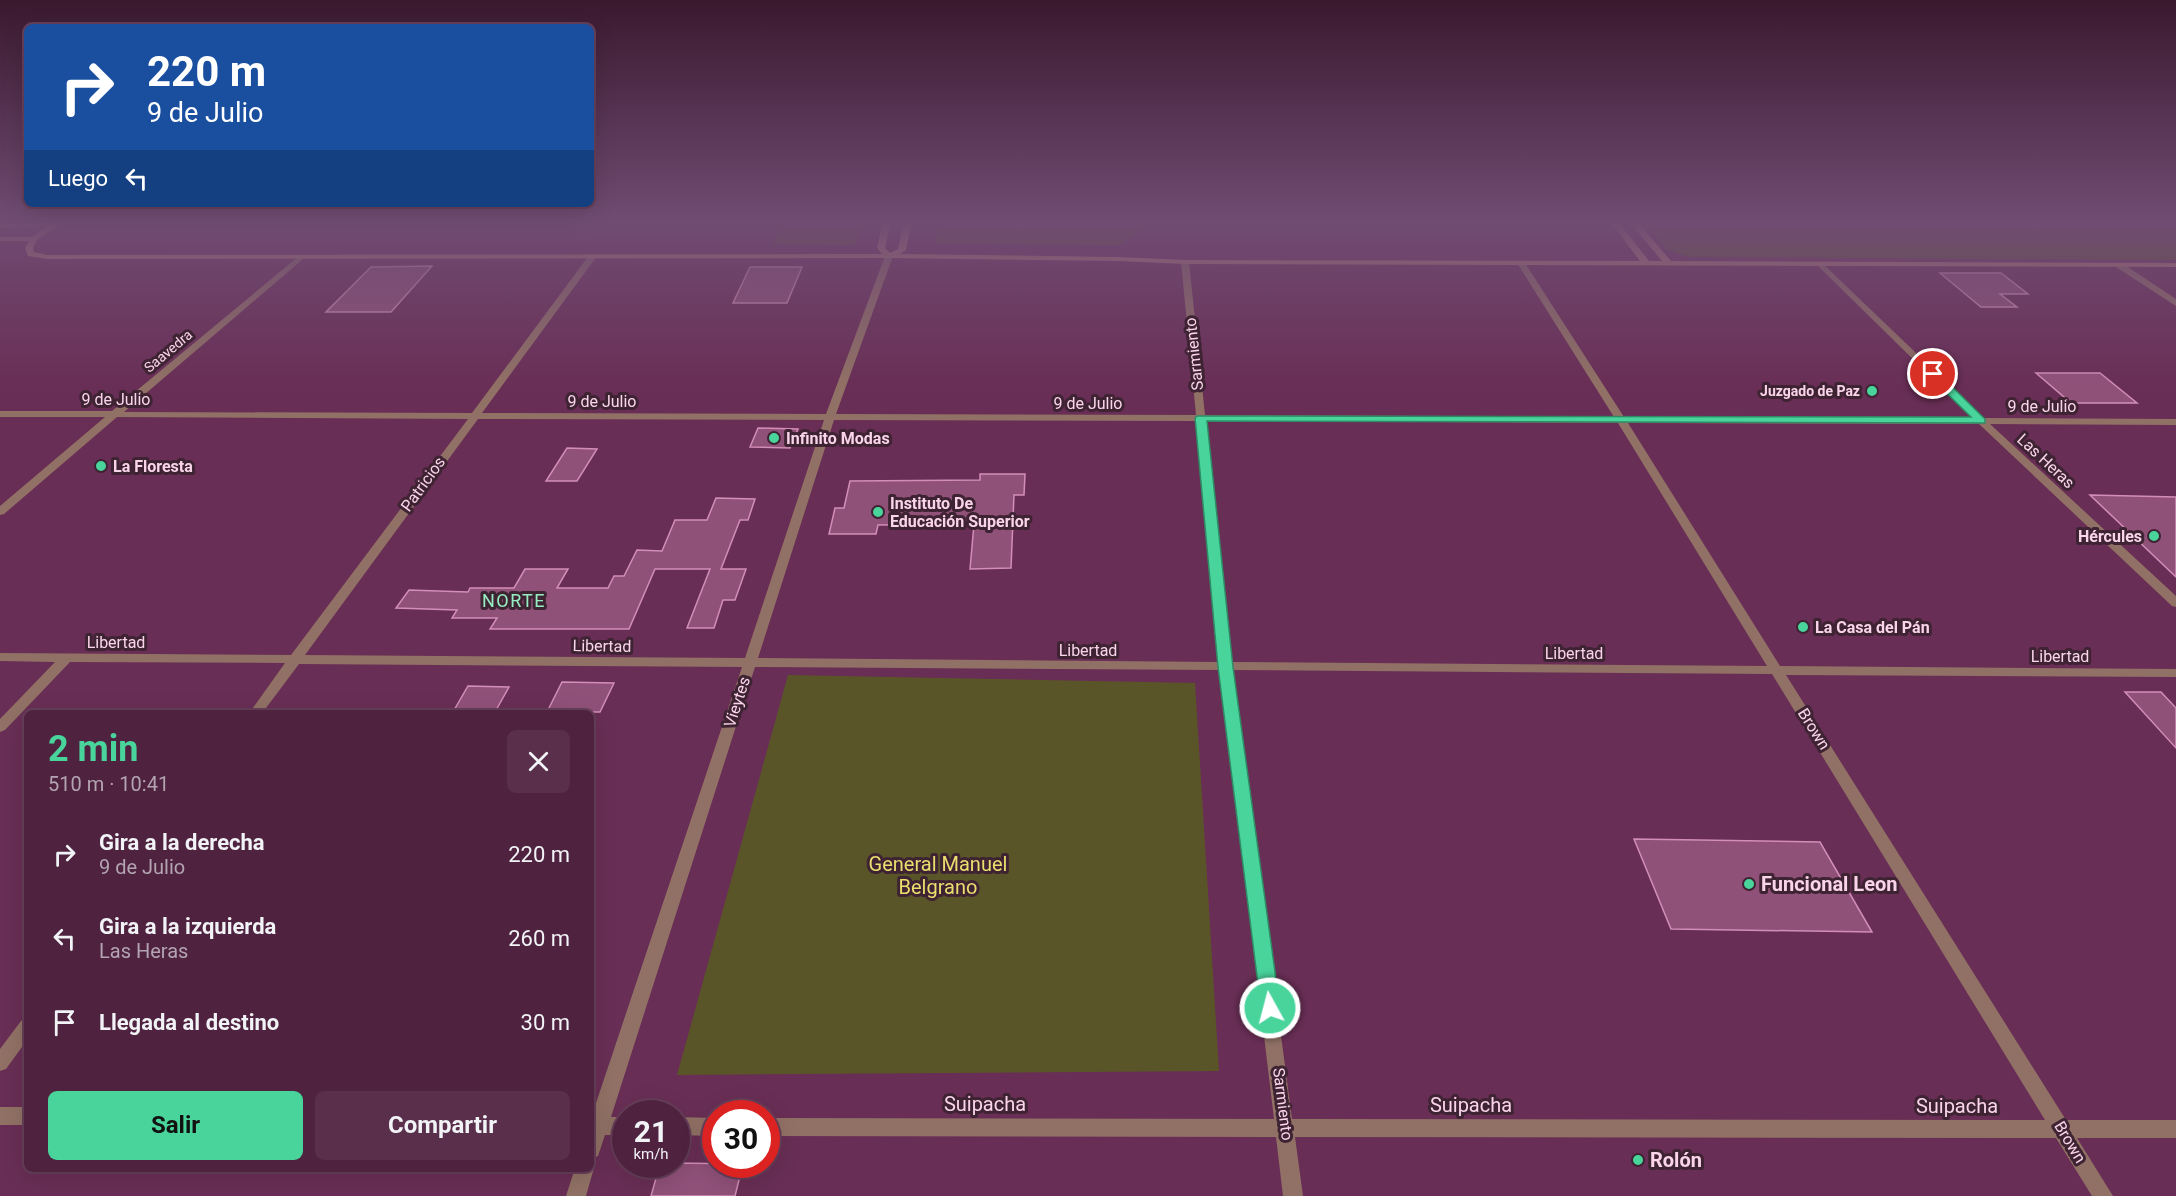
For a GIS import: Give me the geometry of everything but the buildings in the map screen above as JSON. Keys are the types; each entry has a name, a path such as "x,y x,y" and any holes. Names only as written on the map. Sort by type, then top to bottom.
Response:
{"street":[{"name":"Saavedra","path":"0,512 278,276"},
{"name":"Patricios","path":"257,710 578,276"},
{"name":"Vieytes","path":"595,1126 830,417 882,276"},
{"name":"Sarmiento","path":"1186,276 1226,667 1293,1196"},
{"name":"Brown","path":"1529,276 1778,670 2103,1196"},
{"name":"Las Heras","path":"1833,276 1981,421 2176,603"},
{"path":"2136,276 2176,303"},
{"name":"9 de Julio","path":"0,414 2176,422"},
{"name":"Libertad","path":"0,657 2176,673"},
{"path":"0,727 66,658"},
{"path":"0,1063 24,1030"},
{"path":"0,1116 24,1116"},
{"path":"595,1126 612,1126"},
{"name":"Suipacha","path":"780,1127 2176,1129"},
{"path":"576,1196 584,1172"}],"green space":[{"name":"General Manuel Belgrano","path":"788,675 1195,683 1219,1071 677,1075"}],"place":[{"name":"Juzgado de Paz","path":"1872,391"},
{"name":"Infinito Modas","path":"774,438"},
{"name":"La Floresta","path":"101,466"},
{"name":"Instituto De Educación Superior","path":"878,512"},
{"name":"Hércules","path":"2154,536"},
{"name":"La Casa del Pán","path":"1803,627"},
{"name":"Funcional Leon","path":"1749,884"},
{"name":"Rolón","path":"1638,1160"}],"district":[{"name":"NORTE","path":"514,600"}],"route":[{"path":"1270,1008 1226,667 1201,418 1981,421 1933,374"}]}
